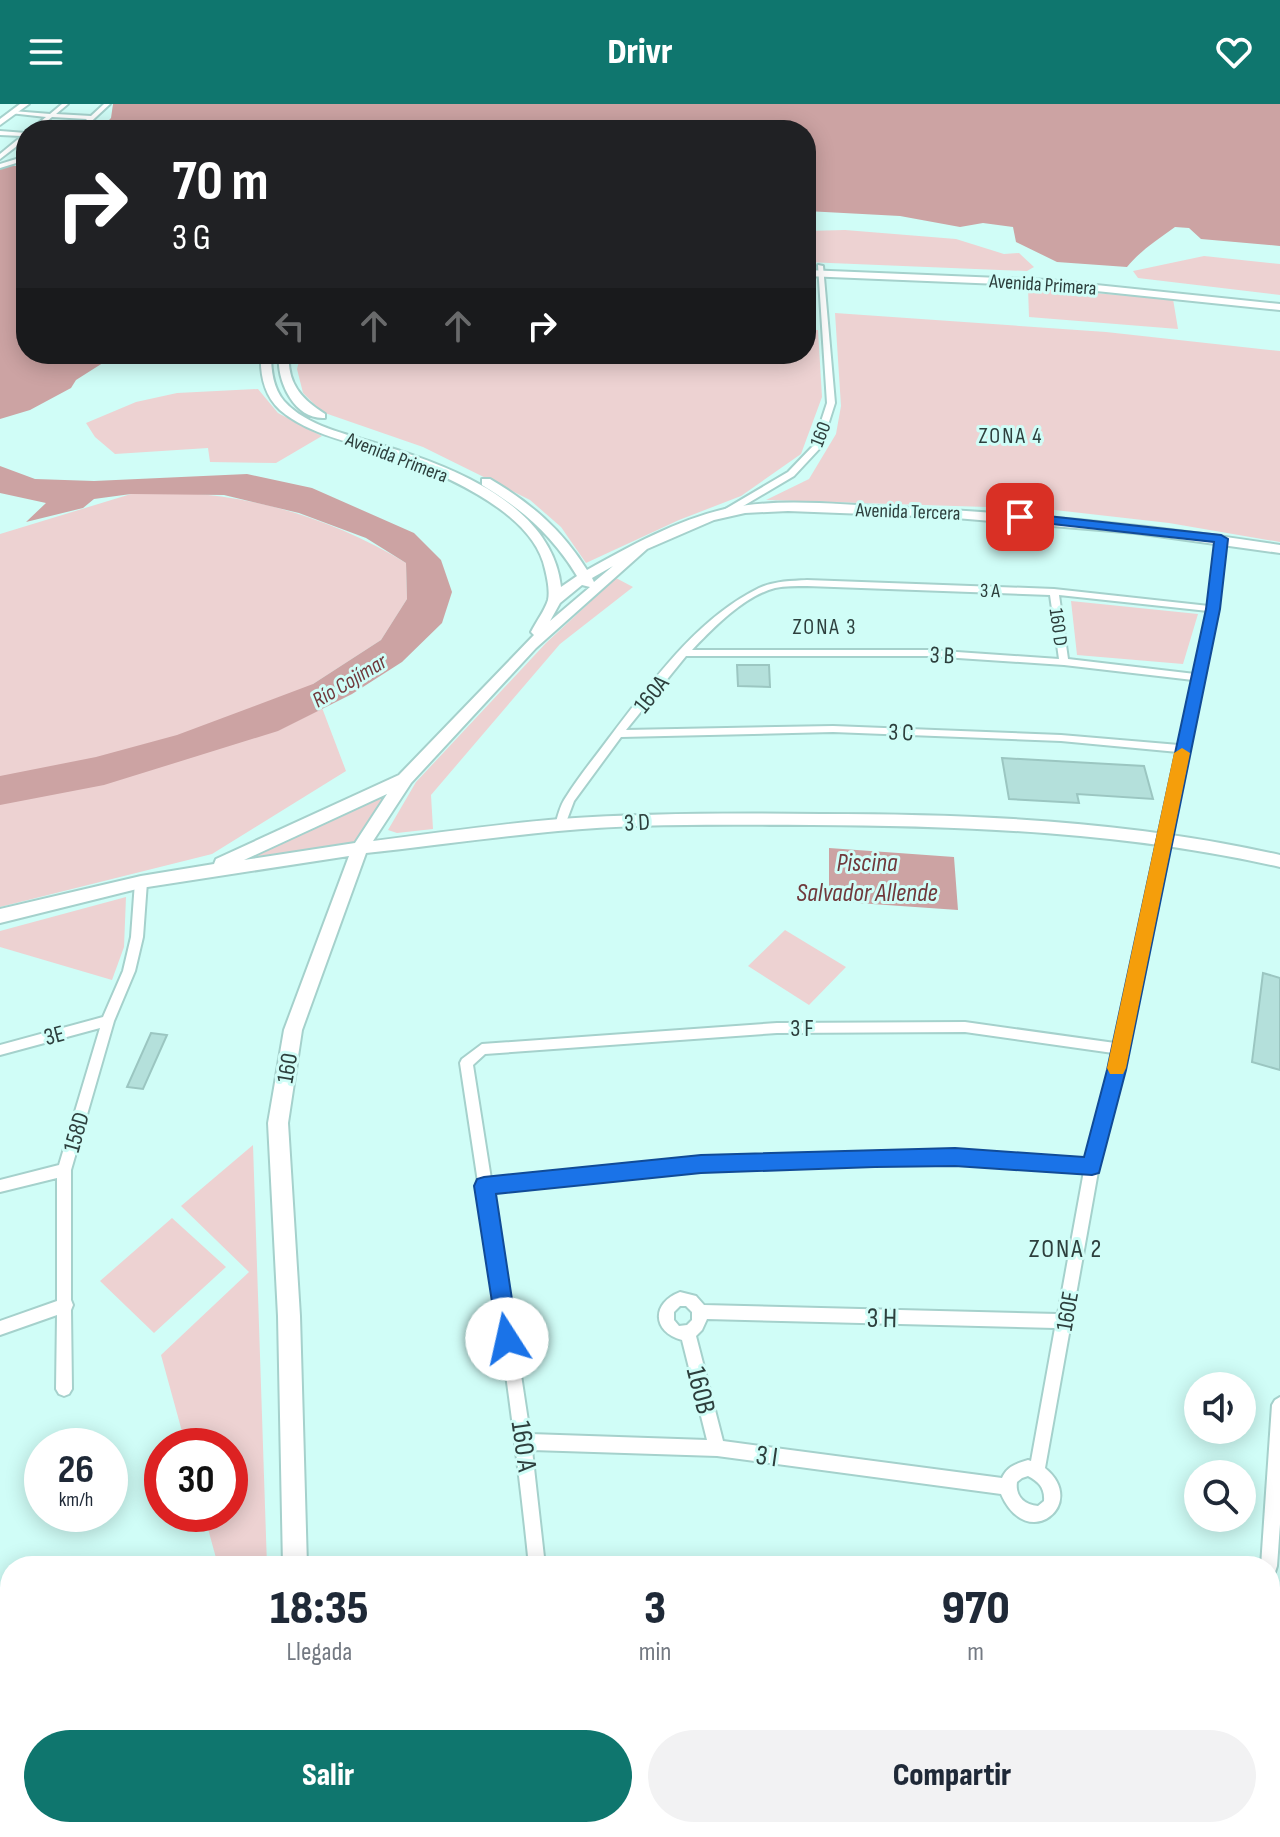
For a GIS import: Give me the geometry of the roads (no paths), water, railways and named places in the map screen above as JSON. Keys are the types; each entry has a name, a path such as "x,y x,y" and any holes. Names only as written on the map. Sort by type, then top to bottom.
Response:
{"street":[{"path":"0,123 25,104"},
{"path":"46,120 65,104"},
{"path":"0,113 92,118 107,104"},
{"name":"Avenida Primera","path":"816,268 1063,284 1280,307"},
{"name":"160","path":"531,645 555,600 583,575 725,513 791,474 817,447 831,403 821,269"},
{"name":"Avenida Primera","path":"816,270 1132,282 1280,299"},
{"name":"Avenida Primera","path":"265,364 271,392 285,408 312,424 407,457 454,478 519,517 538,538 548,556 555,600"},
{"name":"Avenida Primera","path":"284,364 284,383 304,406 344,426 445,462 525,506 555,532 583,575 586,594"},
{"name":"Avenida Tercera","path":"725,513 800,508 992,515 1075,521 1280,549"},
{"name":"160E","path":"1037,1471 1092,1166 1121,1049 1162,839 1213,609 1221,539"},
{"name":"160","path":"295,1556 289,1316 278,1123 293,1030 360,848 405,779 531,645 641,549"},
{"name":"3 A","path":"768,587 807,583 1054,592 1213,609"},
{"name":"160A","path":"560,825 569,800 684,653 713,620 768,587"},
{"name":"160 D","path":"1054,592 1064,662"},
{"path":"555,600 586,594"},
{"name":"3 B","path":"684,653 928,653 1064,662 1198,677"},
{"name":"3 C","path":"619,734 833,729 1061,738 1183,749"},
{"path":"202,872 405,779"},
{"name":"3 D","path":"0,916 141,882 202,872 360,848 560,825 700,819 953,820 1031,824 1162,839 1209,845 1280,861"},
{"name":"158D","path":"64,1389 64,1170 108,1021 129,971 137,937 141,882"},
{"name":"3E","path":"0,1050 108,1021"},
{"name":"3 F","path":"482,1049 777,1028 852,1027 965,1027 1121,1049"},
{"name":"160 A","path":"482,1049 466,1063 526,1442 536,1556"},
{"path":"484,1186 701,1164 875,1158 955,1157 1092,1166"},
{"path":"0,1186 64,1170"},
{"path":"687,1299 700,1312 698,1324 687,1332 680,1332 667,1324 665,1318 669,1305 674,1301 687,1299"},
{"path":"0,1328 66,1305"},
{"name":"3 H","path":"700,1312 1065,1321"},
{"name":"160B","path":"687,1332 717,1448"},
{"path":"1270,1556 1280,1405"},
{"name":"3 I","path":"526,1442 717,1448 1007,1487"},
{"path":"1020,1469 1037,1471 1053,1490 1051,1505 1041,1514 1033,1515 1012,1502 1007,1487 1009,1479 1020,1469"}],"water":[{"path":"113,104 1280,104 1280,246 1201,239 1189,228 1175,227 1127,267 1057,262 1016,242 1013,227 983,223 960,227 900,216 816,212 816,120 109,120"},
{"path":"16,166 16,364 101,364 76,380 71,388 30,410 0,419 0,168"},
{"name":"Río Cojímar","path":"0,466 35,479 94,481 247,474 312,488 414,533 441,560 452,592 442,623 402,662 352,694 278,731 104,785 0,805 0,776 96,757 177,735 313,684 381,640 407,599 406,563 366,538 299,513 224,495 131,494 94,499 83,508 26,522 46,503 0,493"},
{"name":"Piscina Salvador Allende","path":"829,848 954,857 958,910 829,901"}],"district":[{"name":"ZONA 4","path":"1011,435"},
{"name":"ZONA 3","path":"825,626"},
{"name":"ZONA 2","path":"1066,1248"}]}
